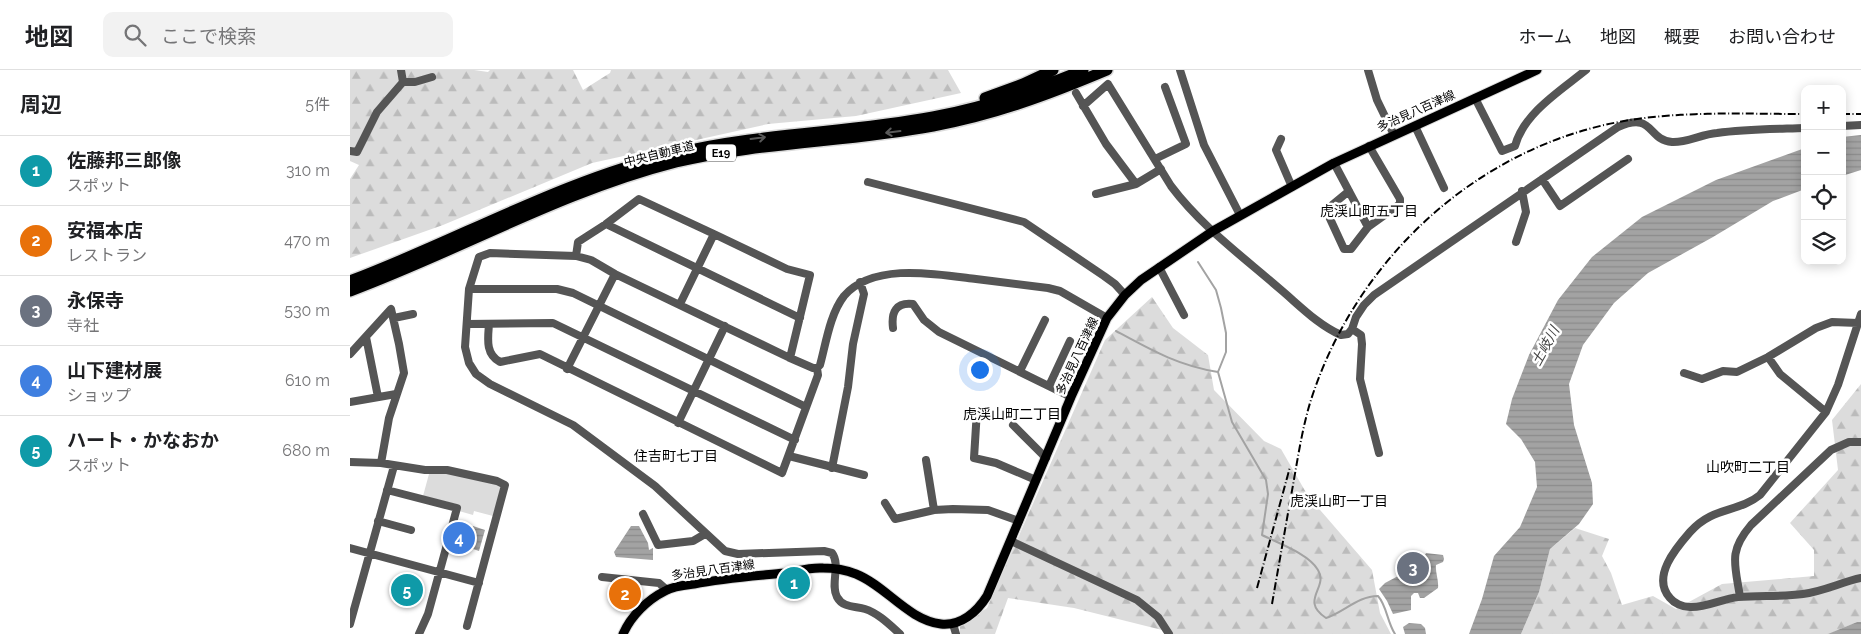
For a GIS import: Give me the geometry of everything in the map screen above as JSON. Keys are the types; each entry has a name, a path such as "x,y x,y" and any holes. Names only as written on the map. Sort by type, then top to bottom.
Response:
{"highway":[{"path":"862,126 927,114 978,100 1023,84 1053,70"},
{"name":"中央自動車道","path":"350,281 404,260 571,186 645,161 685,151 746,140 931,117 982,106 1029,92 1083,70"},
{"name":"中央自動車道","path":"350,291 574,195 647,170 747,149 906,131 958,121 1032,100 1107,70"}],"main road":[{"name":"多治見八百津線","path":"623,634 636,613 655,597 667,590 708,581 822,568 858,575 879,587 918,616 931,622 953,624 978,610 987,596 1071,397 1107,318 1125,295 1159,267 1213,231 1334,163 1537,70"}],"street":[{"path":"401,70 403,82"},
{"path":"1180,70 1204,145 1240,216"},
{"path":"1368,70 1377,100 1394,135"},
{"path":"1476,98 1502,151 1515,146 1518,133 1534,115 1555,93 1586,70"},
{"path":"350,151 357,152 376,112 403,82 415,82 432,77"},
{"path":"1083,106 1108,84 1182,200 1213,231 1311,315 1335,333 1341,335 1348,334 1356,317 1374,295 1460,237 1522,191 1618,127 1625,124 1642,122 1663,140 1672,142 1716,133 1801,128"},
{"path":"1155,159 1186,144 1165,87"},
{"path":"1076,93 1106,144 1136,184"},
{"path":"1846,126 1861,125"},
{"path":"1414,126 1444,188"},
{"path":"1281,139 1276,150 1292,187"},
{"path":"1349,192 1326,210 1344,248 1351,249 1368,227 1400,204 1400,199 1368,146"},
{"path":"1542,179 1560,206 1628,159"},
{"path":"1334,163 1368,227"},
{"path":"1096,194 1136,184 1161,169"},
{"path":"868,182 1024,222 1104,276 1125,295"},
{"path":"1516,242 1526,212 1522,191"},
{"path":"576,256 578,242 606,224 639,198 787,269 810,275 790,358"},
{"path":"606,224 800,318"},
{"path":"680,304 714,234"},
{"path":"817,368 790,358 615,274 591,260 576,256 490,253 479,257 469,289 465,347 469,363 476,374 490,384 573,425 655,486 725,552 738,554 824,551 832,553 836,558 834,570 835,592 841,603 875,613 900,634"},
{"path":"1159,267 1184,315"},
{"path":"489,324 488,347 496,361 500,362 540,354 567,369 782,473 818,375 817,368 820,364 838,306 851,289 860,282 891,274 922,272 1048,288 1060,291 1107,318"},
{"path":"567,369 615,274"},
{"path":"832,468 848,386 853,344 864,294 860,282"},
{"path":"469,289 557,289 573,293 806,407"},
{"path":"893,328 892,318 898,306 904,303 913,304 924,320 939,332 1071,397"},
{"path":"350,352 391,309 404,373 388,418 381,464"},
{"path":"394,318 413,314"},
{"path":"1861,314 1838,385 1826,412 1760,495 1749,502 1711,515 1690,532 1664,570 1662,579 1665,591 1674,602 1682,606 1695,607 1740,597 1804,594 1861,578"},
{"path":"1020,371 1045,320"},
{"path":"1684,373 1702,379 1722,370 1737,372 1768,357 1816,328 1832,322 1859,325"},
{"path":"466,324 553,323 795,440"},
{"path":"678,423 725,326"},
{"path":"1352,329 1361,335 1360,379 1379,453"},
{"path":"366,337 378,396"},
{"path":"1049,386 1070,341"},
{"path":"1768,357 1780,374 1826,412"},
{"path":"350,402 396,394"},
{"path":"976,410 974,458 996,463 1036,480"},
{"path":"1013,425 1046,458"},
{"path":"1740,597 1734,556 1741,536 1825,454 1845,443 1861,442"},
{"path":"789,456 864,475"},
{"path":"926,460 934,510"},
{"path":"350,462 425,470 447,470 497,481 504,485 467,626"},
{"path":"350,624 394,466"},
{"path":"387,490 457,508 428,614 420,634"},
{"path":"884,503 895,519 934,510 988,510 1019,521"},
{"path":"643,514 658,545 693,541 705,534"},
{"path":"378,521 411,530"},
{"path":"1011,541 1137,600 1158,617 1169,634"},
{"path":"350,548 479,583"},
{"path":"602,577 659,583 667,590"},
{"path":"953,624 956,634"}],"green space":[{"path":"350,70 474,70 488,72 490,70 573,70 583,90 610,73 611,70 948,70 961,93 856,116 768,124 592,163 443,225 350,258 350,179 359,165 350,161"},
{"path":"1152,297 1173,328 1208,355 1214,390 1264,441 1281,449 1308,496 1372,570 1380,613 1391,634 1165,634 1162,630 1074,608 1008,598 995,634 960,634 960,625 987,608 1105,340"},
{"path":"1861,384 1861,622 1829,634 1521,634 1539,592 1550,549 1575,528 1609,539 1602,556 1611,573 1622,605 1653,596 1676,609 1722,584 1814,576 1814,550 1790,523 1838,470 1832,420"},
{"path":"447,473 497,484 501,487 493,516 474,511 473,515 459,511 460,505 423,496 429,474"}],"water":[{"path":"1861,135 1861,170 1846,175 1846,137"},
{"name":"土岐川","path":"1801,149 1801,190 1773,201 1648,273 1614,303 1583,345 1569,384 1574,425 1592,483 1593,504 1579,524 1550,549 1539,592 1521,634 1469,634 1482,599 1494,556 1520,527 1537,487 1535,462 1521,439 1506,424 1512,399 1529,355 1558,300 1592,257 1642,217 1716,180"},
{"path":"473,526 485,530 479,551 467,547"},
{"path":"631,526 639,526 648,543 649,550 653,548 653,560 616,557 614,552"},
{"path":"1426,553 1443,555 1443,562 1436,565 1438,588 1424,598 1420,598 1418,593 1414,593 1411,596 1411,610 1393,614 1379,589 1385,583 1400,575 1405,582 1421,576 1424,572 1422,567 1417,564 1417,559 1423,559"},
{"path":"1861,622 1861,634 1828,634"},
{"path":"1409,623 1421,624 1425,628 1426,634 1405,634 1403,627"}],"waterway":[{"path":"1198,262 1216,290 1221,308 1226,333 1226,352 1218,372 1232,422 1266,480 1268,494 1262,535 1293,549 1314,564 1320,576 1315,605 1318,612 1326,618 1358,601 1378,596 1395,634"},
{"path":"1116,331 1153,351 1191,366 1218,372"}],"railway":[{"path":"1272,604 1305,423 1310,403 1330,350 1358,301 1391,257 1430,216 1474,182 1523,154 1575,133 1630,120 1674,115 1801,114"},
{"path":"1846,114 1861,114"},
{"path":"1257,588 1290,467"}],"place":[{"name":"山下建材展","path":"459,538"},
{"name":"永保寺","path":"1413,568"},
{"name":"佐藤邦三郎像","path":"794,583"},
{"name":"ハート・かなおか","path":"407,590"},
{"name":"安福本店","path":"625,594"}],"district":[{"name":"虎渓山町五丁目","path":"1369,211"},
{"name":"虎渓山町二丁目","path":"1012,414"},
{"name":"住吉町七丁目","path":"676,456"},
{"name":"山吹町二丁目","path":"1748,467"},
{"name":"虎渓山町一丁目","path":"1339,501"}]}
